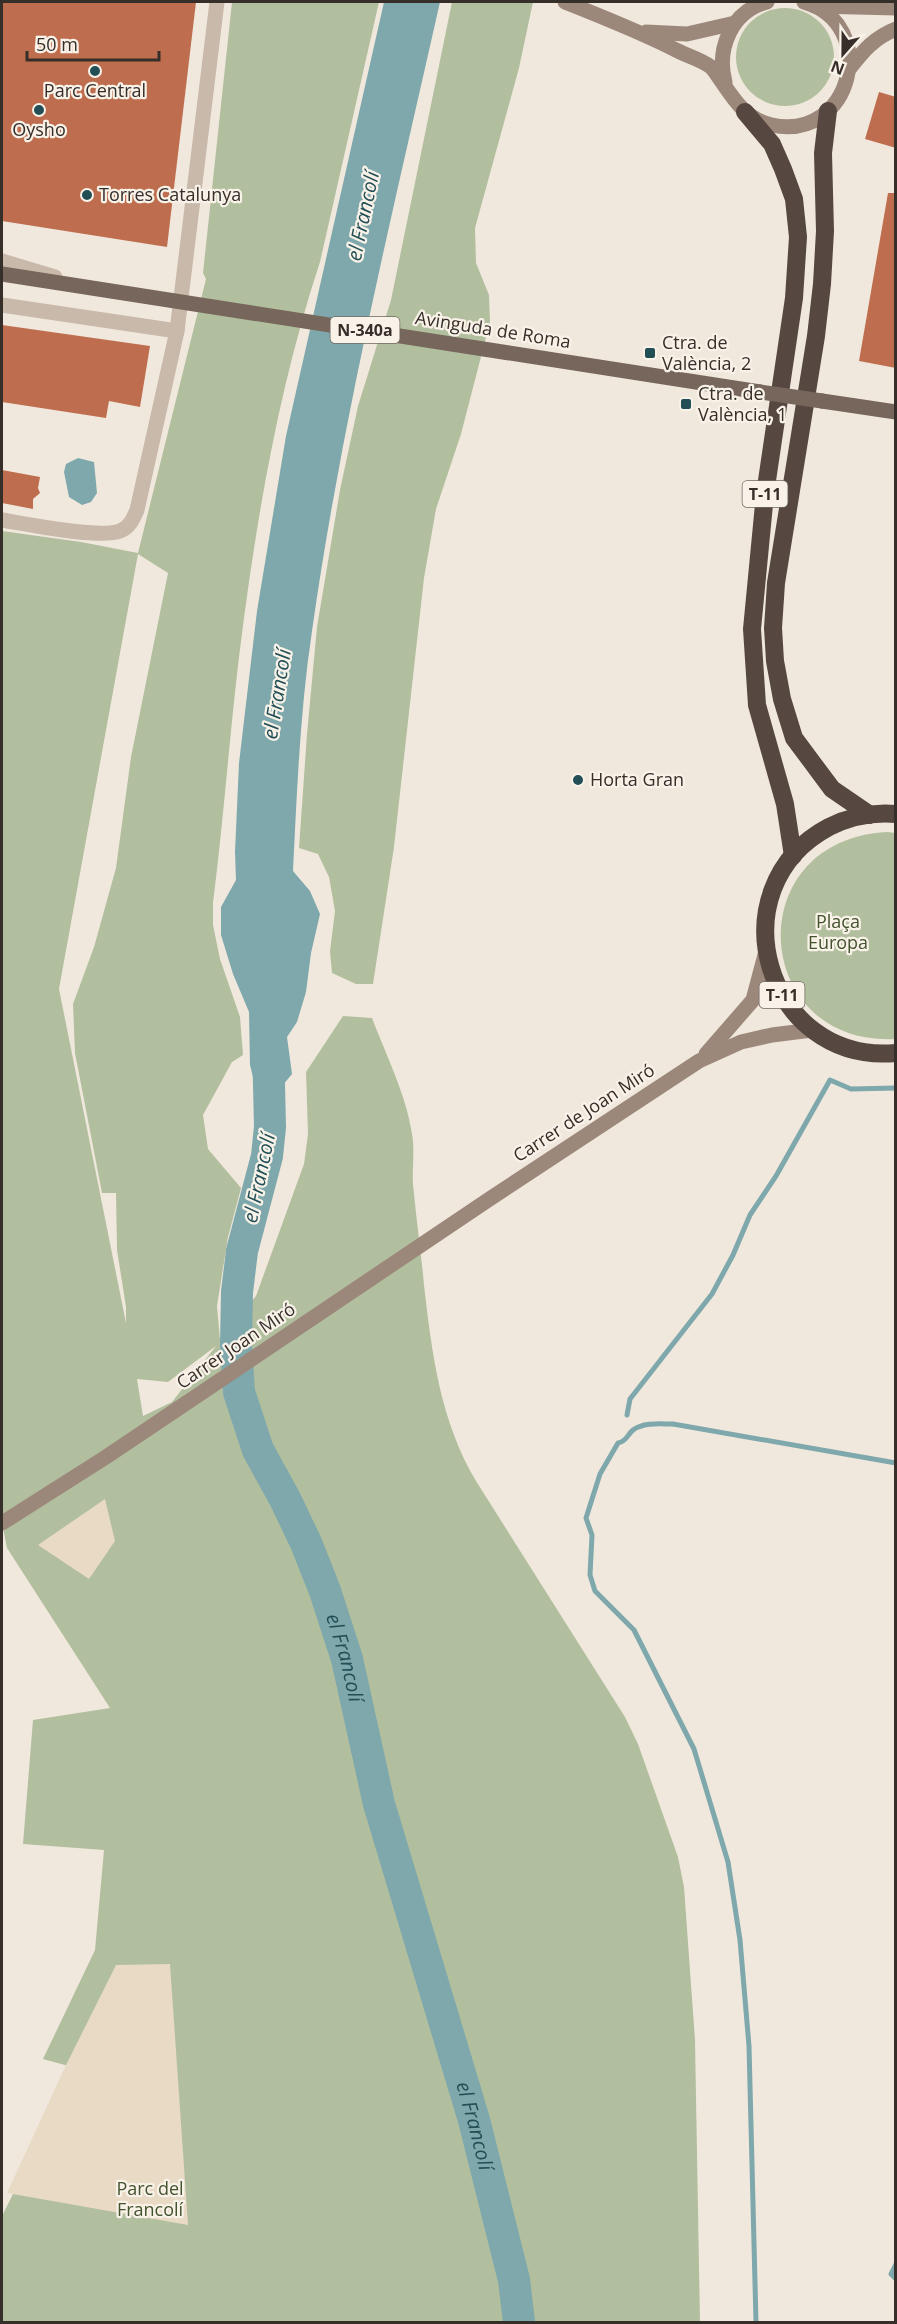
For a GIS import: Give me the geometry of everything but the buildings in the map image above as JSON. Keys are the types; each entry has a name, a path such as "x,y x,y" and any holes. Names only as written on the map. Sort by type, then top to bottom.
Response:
{"highway":[{"name":"T-11","path":"828,111 824,153 825,231 822,284 816,336 776,583 773,628 775,661 782,699 794,738 832,789 870,814"},
{"name":"T-11","path":"745,112 772,144 783,169 794,199 798,237 794,298 765,494 752,629 757,705 785,804 793,856"},
{"name":"T-11","path":"896,814 870,814 835,824 820,832 793,856 781,873 770,896 765,925 766,951 770,968 785,1001 812,1030 845,1047 865,1052 896,1053"}],"main road":[{"name":"Avinguda de Roma","path":"2,274 896,412"}],"street":[{"path":"2,520 103,534 120,531 131,524 137,510 177,331 218,2"},
{"path":"565,2 641,32 711,68 729,92"},
{"path":"641,32 687,34 735,23 747,11 767,2"},
{"path":"810,4 896,8"},
{"name":"T-11","path":"735,23 725,40 722,59 723,75 729,92 745,112 766,123 786,127 808,123 828,111 841,96 850,68 848,46 842,32 833,20 810,4"},
{"path":"850,68 864,50 882,34 896,29"},
{"name":"Avinguda de Roma","path":"2,261 84,286"},
{"path":"2,305 177,331"},
{"name":"Carrer de Joan Miró","path":"699,1061 753,1000 766,951"},
{"name":"Carrer de Joan Miró","path":"491,1198 699,1061 741,1042 812,1030"},
{"name":"Carrer Joan Miró","path":"2,1523 106,1457 491,1198"}],"green space":[{"name":"Parc del Francolí","path":"232,2 379,2 320,262 306,305 283,394 257,528 239,654 213,903 213,925 220,959 240,1017 243,1055 232,1062 203,1115 208,1149 241,1188 228,1237 217,1306 220,1340 256,1296 304,1164 308,1134 306,1072 343,1016 372,1018 400,1089 412,1134 414,1197 430,1336 440,1386 454,1434 476,1481 625,1717 638,1744 678,1857 684,1887 695,2040 700,2322 2,2322 2,2216 76,2068 43,2059 95,1950 104,1850 23,1844 33,1720 110,1708 7,1548 2,1523 2,531 138,553 206,279 203,273","holes":["138,554 168,573 131,757 116,868 94,947 73,1004 75,1053 102,1193 116,1193 117,1250 126,1307 126,1323 59,989","216,1346 172,1402 143,1416 137,1379 168,1382"]},
{"path":"452,2 533,2 519,68 475,228 476,263 489,295 490,322 461,434 436,509 424,578 394,847 373,984 356,984 332,973 330,951 335,911 329,877 318,854 299,848 317,627 340,490 358,406 391,300"},
{"path":"785,8 804,11 820,22 831,38 834,57 831,76 820,92 804,103 785,106 766,103 750,92 739,76 736,57 739,38 750,22 766,11"},
{"name":"Plaça Europa","path":"887,832 896,833 896,1039 848,1033 812,1011 790,979 781,942 786,903 805,869 838,844"}],"shaded area":[{"path":"105,1499 115,1541 89,1579 38,1545"},
{"path":"170,1964 188,2225 7,2193 66,2065 116,1965"}],"water":[{"path":"384,2 440,2 353,394 324,552 308,661 293,871 310,891 320,914 311,953 306,992 297,1022 287,1037 292,1074 283,1085 255,1085 250,1065 249,1012 233,974 221,935 221,907 236,880 239,763 257,611 286,436"},
{"path":"78,458 94,462 97,493 91,502 82,505 69,497 64,472 66,464"}],"waterway":[{"name":"el Francolí","path":"268,1043 270,1127 267,1156 242,1251 237,1292 236,1345 239,1392 258,1450 306,1543 325,1591 347,1659 379,1804 474,2120 514,2280 519,2322"},
{"path":"627,1415 630,1399 712,1294 733,1255 750,1215 776,1176 830,1080 851,1089 896,1088"},
{"path":"756,2322 749,2046 740,1940 728,1862 694,1749 634,1630 595,1591 590,1575 592,1535 586,1518 600,1474 618,1443 637,1427 647,1425 673,1424 896,1463"},
{"path":"896,2264 891,2274 896,2279"}],"place":[{"name":"Parc Central","path":"95,71"},
{"name":"Oysho","path":"39,110"},
{"name":"Torres Catalunya","path":"87,195"},
{"name":"Ctra. de València, 2","path":"650,353"},
{"name":"Ctra. de València, 1","path":"686,404"},
{"name":"Horta Gran","path":"578,780"}]}
